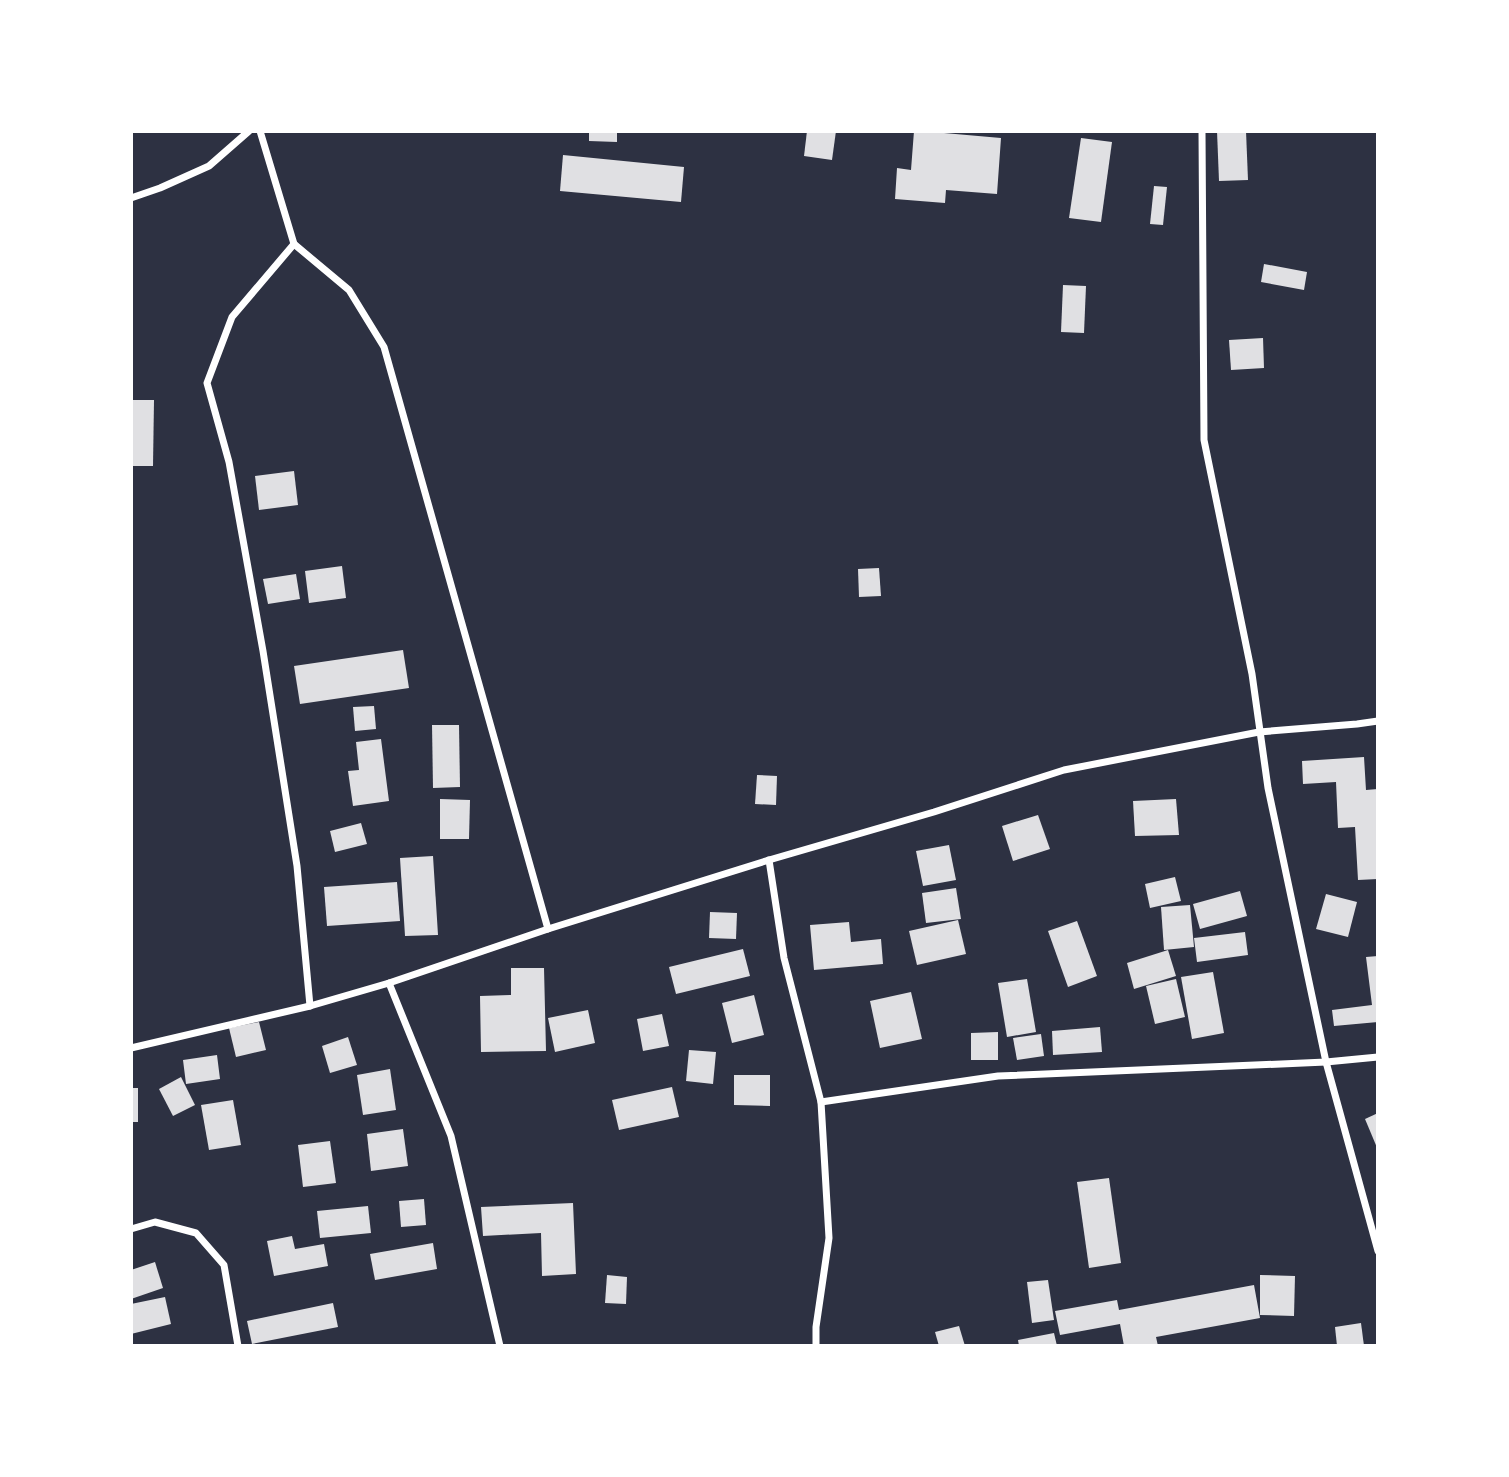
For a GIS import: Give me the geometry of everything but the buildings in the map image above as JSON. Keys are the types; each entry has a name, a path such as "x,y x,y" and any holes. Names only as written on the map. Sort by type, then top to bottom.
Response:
{"street":[{"path":"131,198 209,166 249,131"},
{"path":"260,131 294,244 349,290 384,347 548,929"},
{"path":"1202,131 1204,440 1252,674 1268,788 1326,1062 1378,1251"},
{"path":"294,244 232,317 207,383 229,462 263,651 297,866 310,1006"},
{"path":"131,1048 310,1006 389,983 548,929 769,860 934,813 1064,770 1259,732 1378,721"},
{"path":"769,860 784,958 821,1102 829,1238 816,1327 816,1346"},
{"path":"389,983 451,1136 500,1346"},
{"path":"821,1102 998,1076 1326,1062 1378,1057"},
{"path":"131,1229 155,1222 196,1233 224,1265 237,1346"}]}
